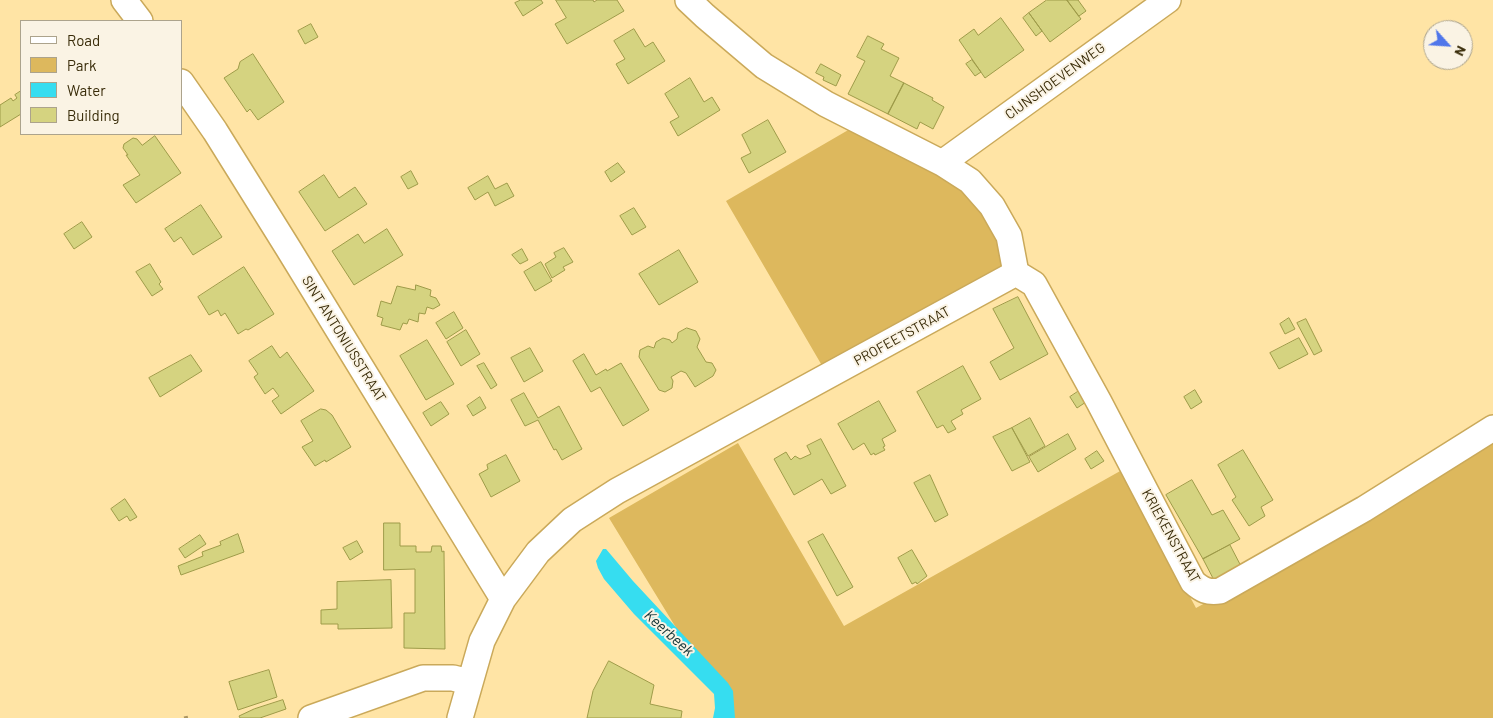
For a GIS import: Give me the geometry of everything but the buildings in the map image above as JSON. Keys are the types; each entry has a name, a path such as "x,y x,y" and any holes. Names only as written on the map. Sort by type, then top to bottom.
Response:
{"street":[{"path":"124,0 139,20"},
{"path":"688,0 764,66 826,104 942,163 970,180 992,206 1009,236 1016,273"},
{"name":"CIJNSHOEVENWEG","path":"942,163 1168,0"},
{"name":"SINT ANTONIUSSTRAAT","path":"182,83 215,131 288,248 503,599"},
{"name":"PROFEETSTRAAT","path":"460,718 482,641 503,599 538,552 572,520 610,496 1016,273"},
{"name":"KRIEKENSTRAAT","path":"1016,273 1034,284 1103,410 1193,582 1201,589 1210,592 1220,591 1364,509 1493,428"},
{"path":"310,718 423,678 453,678 469,682"}],"path":[{"path":"184,718 190,718"}],"green space":[{"path":"850,129 961,187 983,213 1000,240 1002,271 824,369 726,201"},
{"path":"1493,439 1493,718 717,718 722,703 609,518 738,443 844,626 1122,470 1196,608 1390,501"}],"water":[{"name":"Keerbeek","path":"603,549 606,549 633,581 728,683 733,691 735,718 713,718 715,708 714,694 634,614 604,579 596,561"}]}
